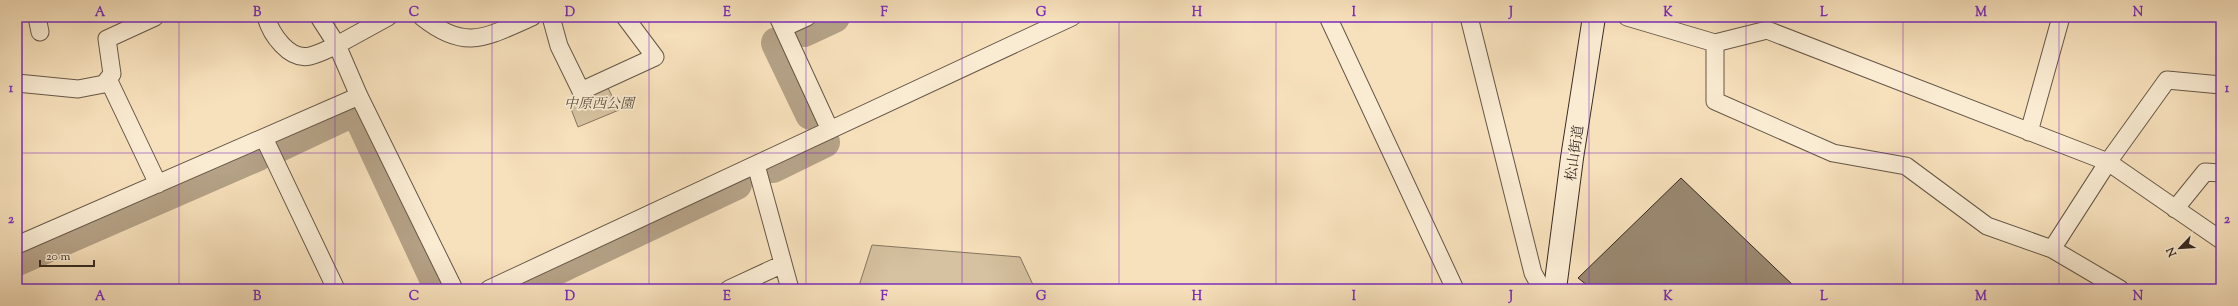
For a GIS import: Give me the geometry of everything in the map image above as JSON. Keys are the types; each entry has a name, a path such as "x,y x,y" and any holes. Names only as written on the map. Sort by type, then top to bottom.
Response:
{"main road":[{"name":"松山街道","path":"1555,289 1594,17"}],"street":[{"path":"17,83 78,90 104,84 112,74 107,38 155,17"},
{"path":"266,17 270,28 283,46 297,55 309,56 337,45 388,17"},
{"path":"319,17 337,45 359,96 454,289"},
{"path":"422,17 438,30 468,39 485,37 506,22 532,17"},
{"path":"551,17 559,46 581,90 656,57 625,17"},
{"path":"807,17 781,23 830,130"},
{"path":"489,289 1072,17"},
{"path":"1328,17 1455,289"},
{"path":"1469,17 1533,273 1542,289"},
{"path":"1627,17 1715,43 1766,24 2029,132 2108,162 2221,240"},
{"path":"2029,132 2061,17"},
{"path":"1715,43 1715,100 1833,152 1906,166 1987,226 2052,249 2120,289"},
{"path":"108,79 158,184"},
{"path":"2052,249 2108,162 2167,80 2221,85"},
{"path":"17,245 359,96"},
{"path":"264,138 332,288"},
{"path":"756,165 790,289"},
{"path":"2175,208 2205,172 2221,173"},
{"path":"729,289 783,264"}],"green space":[{"name":"中原西公園","path":"606,84 619,110 578,127 568,101"},
{"path":"872,245 1020,257 1035,289 858,289"}],"building":[{"path":"1681,178 1797,289 1592,289 1578,278"}],"waterway":[{"path":"804,31 834,17"},
{"path":"777,43 811,114"},
{"path":"279,146 353,111 357,111 440,289"},
{"path":"773,167 824,142"},
{"path":"17,260 258,155"},
{"path":"514,289 736,184"}]}
